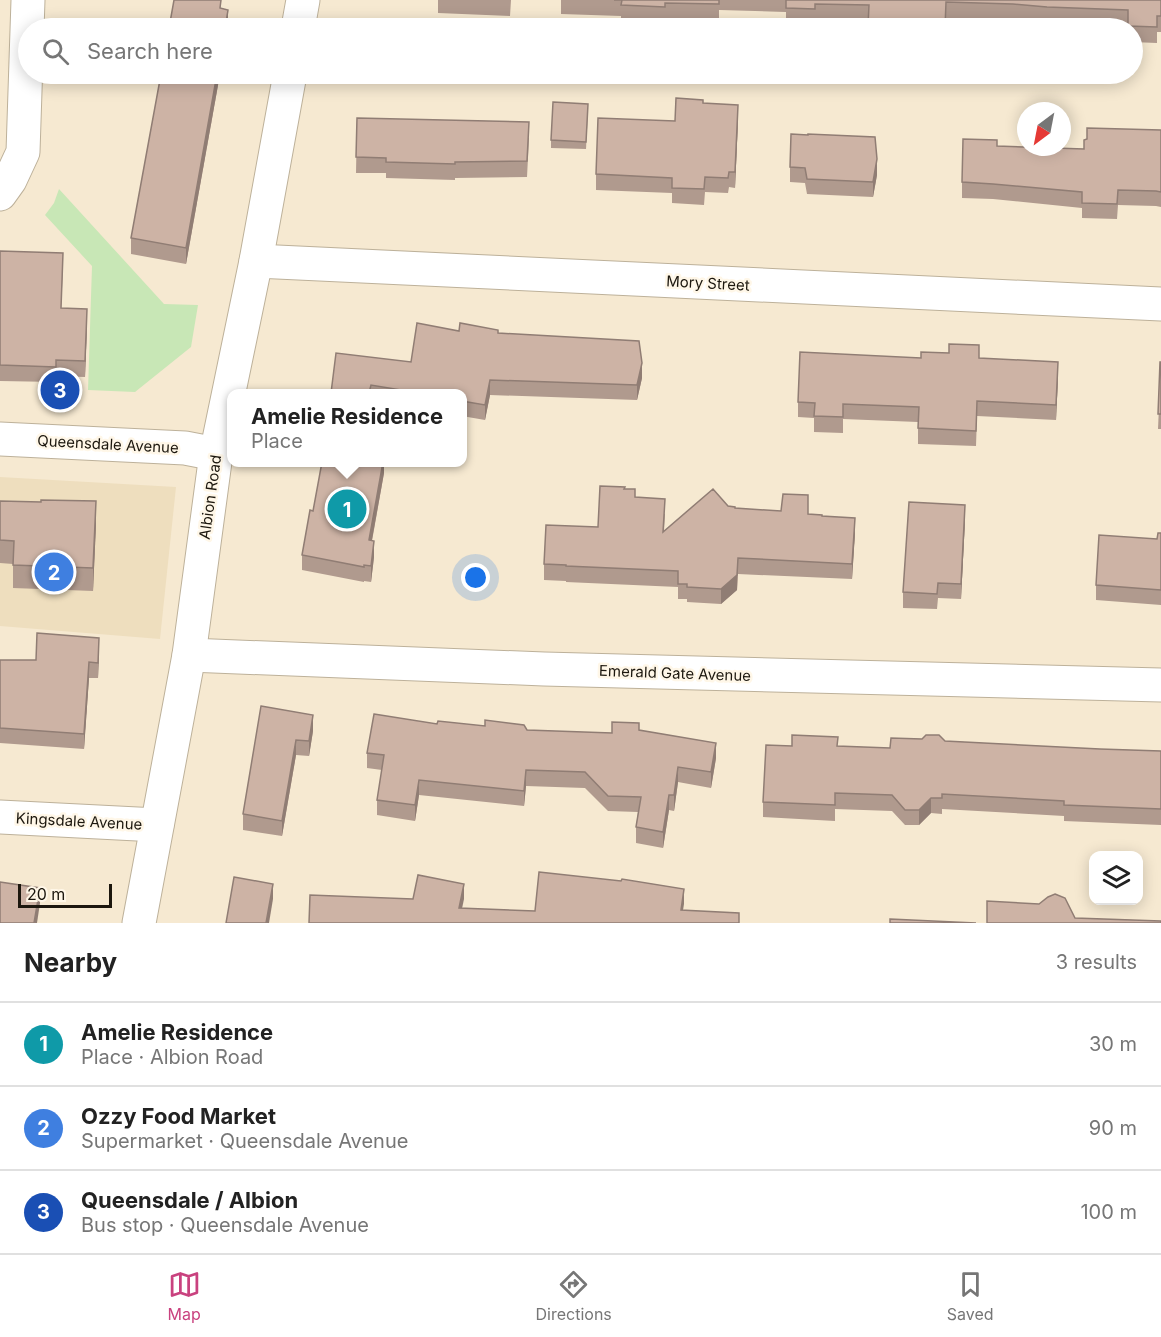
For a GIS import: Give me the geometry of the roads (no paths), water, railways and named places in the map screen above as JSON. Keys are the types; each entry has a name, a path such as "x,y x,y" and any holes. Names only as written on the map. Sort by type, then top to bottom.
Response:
{"street":[{"path":"27,18 28,0"},
{"path":"300,18 303,0"},
{"path":"0,194 10,180 23,152 25,84"},
{"name":"Albion Road","path":"229,389 256,261 288,84"},
{"name":"Mory Street","path":"256,261 1161,304"},
{"name":"Albion Road","path":"139,923 189,655 216,454 227,401"},
{"name":"Queensdale Avenue","path":"0,439 185,448 216,454"},
{"name":"Emerald Gate Avenue","path":"189,655 544,669 1161,686"},
{"name":"Kingsdale Avenue","path":"0,817 157,825"}],"place":[{"name":"Queensdale / Albion","path":"60,390"},
{"name":"Amelie Residence","path":"347,509"},
{"name":"Ozzy Food Market","path":"54,572"}]}
